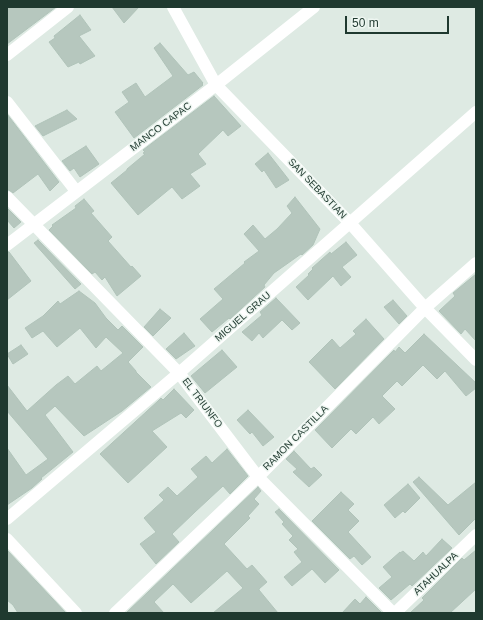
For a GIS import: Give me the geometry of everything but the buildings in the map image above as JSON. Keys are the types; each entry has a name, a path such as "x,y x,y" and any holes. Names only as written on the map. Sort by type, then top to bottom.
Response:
{"street":[{"path":"7,55 68,7"},
{"name":"SAN SEBASTIAN","path":"173,7 216,85 350,223 426,308 476,360"},
{"name":"MANCO CAPAC","path":"7,244 216,85 314,7"},
{"path":"7,102 76,191"},
{"name":"MIGUEL GRAU","path":"7,519 179,373 476,112"},
{"name":"EL TRIUNFO","path":"7,196 179,373 258,477 394,613"},
{"name":"RAMON CASTILLA","path":"115,613 258,477 426,308 476,263"},
{"name":"ATAHUALPA","path":"394,613 476,535"},
{"path":"7,539 76,613"}]}
